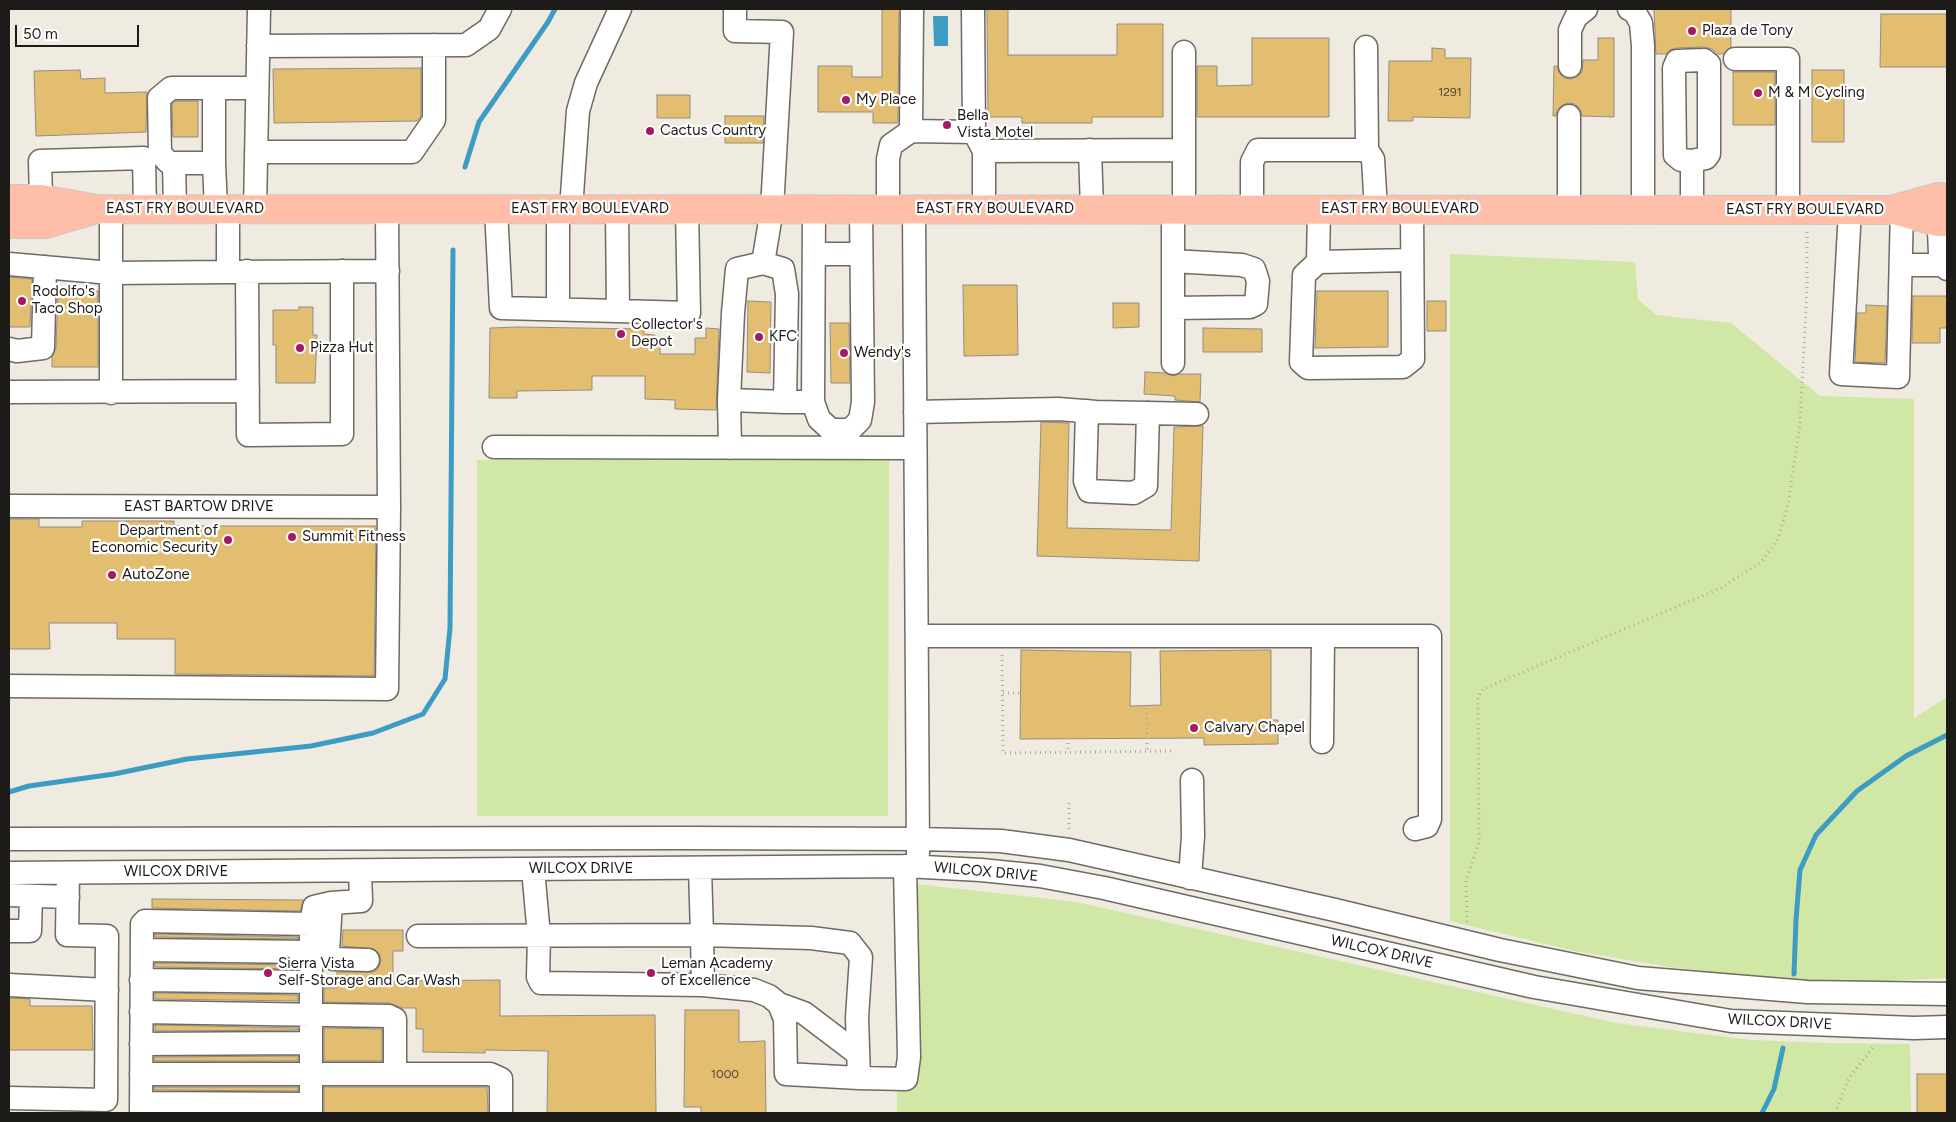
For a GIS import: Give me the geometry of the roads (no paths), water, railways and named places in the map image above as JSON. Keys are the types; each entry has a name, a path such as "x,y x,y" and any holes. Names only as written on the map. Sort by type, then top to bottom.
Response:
{"main road":[{"name":"EAST FRY BOULEVARD","path":"9,198 41,199 104,209 1943,210"},
{"name":"EAST FRY BOULEVARD","path":"9,224 45,224 104,209"}],"street":[{"path":"255,209 259,9"},
{"path":"258,46 466,45 489,29 500,9"},
{"path":"558,309 564,209 581,101 586,83 620,9"},
{"path":"735,9 735,31 782,32 772,209 763,263"},
{"path":"912,9 912,132"},
{"path":"974,9 979,141 984,209"},
{"path":"1570,66 1570,30 1576,17 1586,9"},
{"path":"1629,9 1634,11 1641,24 1643,46 1642,210"},
{"path":"256,152 412,152 434,120 434,45"},
{"path":"1366,47 1367,150 1373,159 1376,209"},
{"path":"1173,363 1173,261 1184,150 1184,52"},
{"path":"1735,59 1788,59 1798,210"},
{"path":"214,163 168,162 160,153 159,98 171,88 257,88"},
{"path":"214,88 214,163 222,209 238,272 248,391 248,435 342,434 342,271"},
{"path":"1569,116 1569,210"},
{"path":"779,1004 785,1019 786,1074 906,1079 909,1057 911,867 918,839 916,448 901,209 888,159 892,145 912,132 979,141 1090,150 1184,150"},
{"path":"1090,150 1092,209"},
{"path":"1252,209 1252,162 1258,150 1367,150"},
{"path":"41,199 40,161 144,158 145,209"},
{"path":"1692,161 1692,210"},
{"path":"174,163 175,209"},
{"path":"104,209 112,273 110,393"},
{"path":"9,686 387,689 387,209"},
{"path":"496,209 501,308 689,313 687,209"},
{"path":"617,209 618,311"},
{"path":"814,209 813,402 819,419 841,439"},
{"path":"841,439 860,420 863,402 861,209"},
{"path":"1318,262 1319,209"},
{"path":"1412,209 1413,359 1403,367 1308,368 1302,362 1304,275 1318,262 1412,260"},
{"path":"1850,210 1841,374 1898,377 1901,264 1899,209"},
{"path":"1901,264 1945,267 1940,254 1943,210"},
{"path":"814,254 861,254"},
{"path":"1173,261 1242,265 1254,269 1258,281 1256,304 1250,307 1173,308"},
{"path":"730,448 729,400 737,269 763,263 784,269 787,294 785,402"},
{"path":"9,264 112,273 388,271"},
{"path":"9,349 17,351 43,348 45,267"},
{"path":"9,392 248,391"},
{"path":"729,400 813,402"},
{"path":"915,412 1058,409 1198,414"},
{"path":"1087,411 1085,481 1089,491 1134,493 1146,486 1148,413"},
{"path":"494,447 730,448 841,439 916,448"},
{"name":"EAST BARTOW DRIVE","path":"9,506 388,507"},
{"path":"917,636 1430,636 1430,819 1427,826 1415,829"},
{"path":"1322,742 1323,636"},
{"path":"1190,878 1193,836 1192,780"},
{"name":"WILCOX DRIVE","path":"9,839 918,839 1001,841 1069,850 1468,942 1638,978 1807,992 1947,994"},
{"name":"WILCOX DRIVE","path":"9,873 911,867 1001,872 1040,876 1104,888 1534,987 1732,1021 1887,1027 1947,1027"},
{"path":"700,868 703,985"},
{"path":"533,869 539,936 538,977 541,983 703,985 754,990 769,996 779,1004 804,1013 858,1054"},
{"path":"311,924 145,921 142,924 141,1108 311,1108 311,924 314,907 331,903 360,901 360,870"},
{"path":"9,1098 106,1100 108,936 68,935 68,873"},
{"path":"9,894 68,897"},
{"path":"9,931 30,931 31,896"},
{"path":"331,903 328,952 334,959 368,960"},
{"path":"418,936 702,935 811,938 850,943 861,957 857,1018 859,1078"},
{"path":"142,950 311,952"},
{"path":"141,980 311,982"},
{"path":"9,985 107,990"},
{"path":"141,1012 388,1016 395,1019 395,1074"},
{"path":"141,1044 311,1043"},
{"path":"141,1074 490,1074 502,1079 501,1113"}],"water":[{"path":"933,16 948,16 948,46 934,46"}],"waterway":[{"path":"465,167 479,122 555,9"},
{"path":"9,792 29,786 114,774 187,759 311,746 373,733 423,714 445,679 450,628 453,250"},
{"path":"1794,974 1800,870 1816,835 1857,791 1906,756 1947,735"},
{"path":"1762,1113 1774,1089 1783,1048"}],"place":[{"name":"Plaza de Tony","path":"1692,31"},
{"name":"M & M Cycling","path":"1758,93"},
{"name":"My Place","path":"846,100"},
{"name":"Bella Vista Motel","path":"947,125"},
{"name":"Cactus Country","path":"650,131"},
{"name":"Rodolfo's Taco Shop","path":"22,301"},
{"name":"Collector's Depot","path":"621,334"},
{"name":"KFC","path":"759,337"},
{"name":"Pizza Hut","path":"300,348"},
{"name":"Wendy's","path":"844,353"},
{"name":"Summit Fitness","path":"292,537"},
{"name":"Department of Economic Security","path":"228,540"},
{"name":"AutoZone","path":"112,575"},
{"name":"Calvary Chapel","path":"1194,728"},
{"name":"Sierra Vista Self-Storage and Car Wash","path":"268,973"},
{"name":"Leman Academy of Excellence","path":"651,973"}]}
